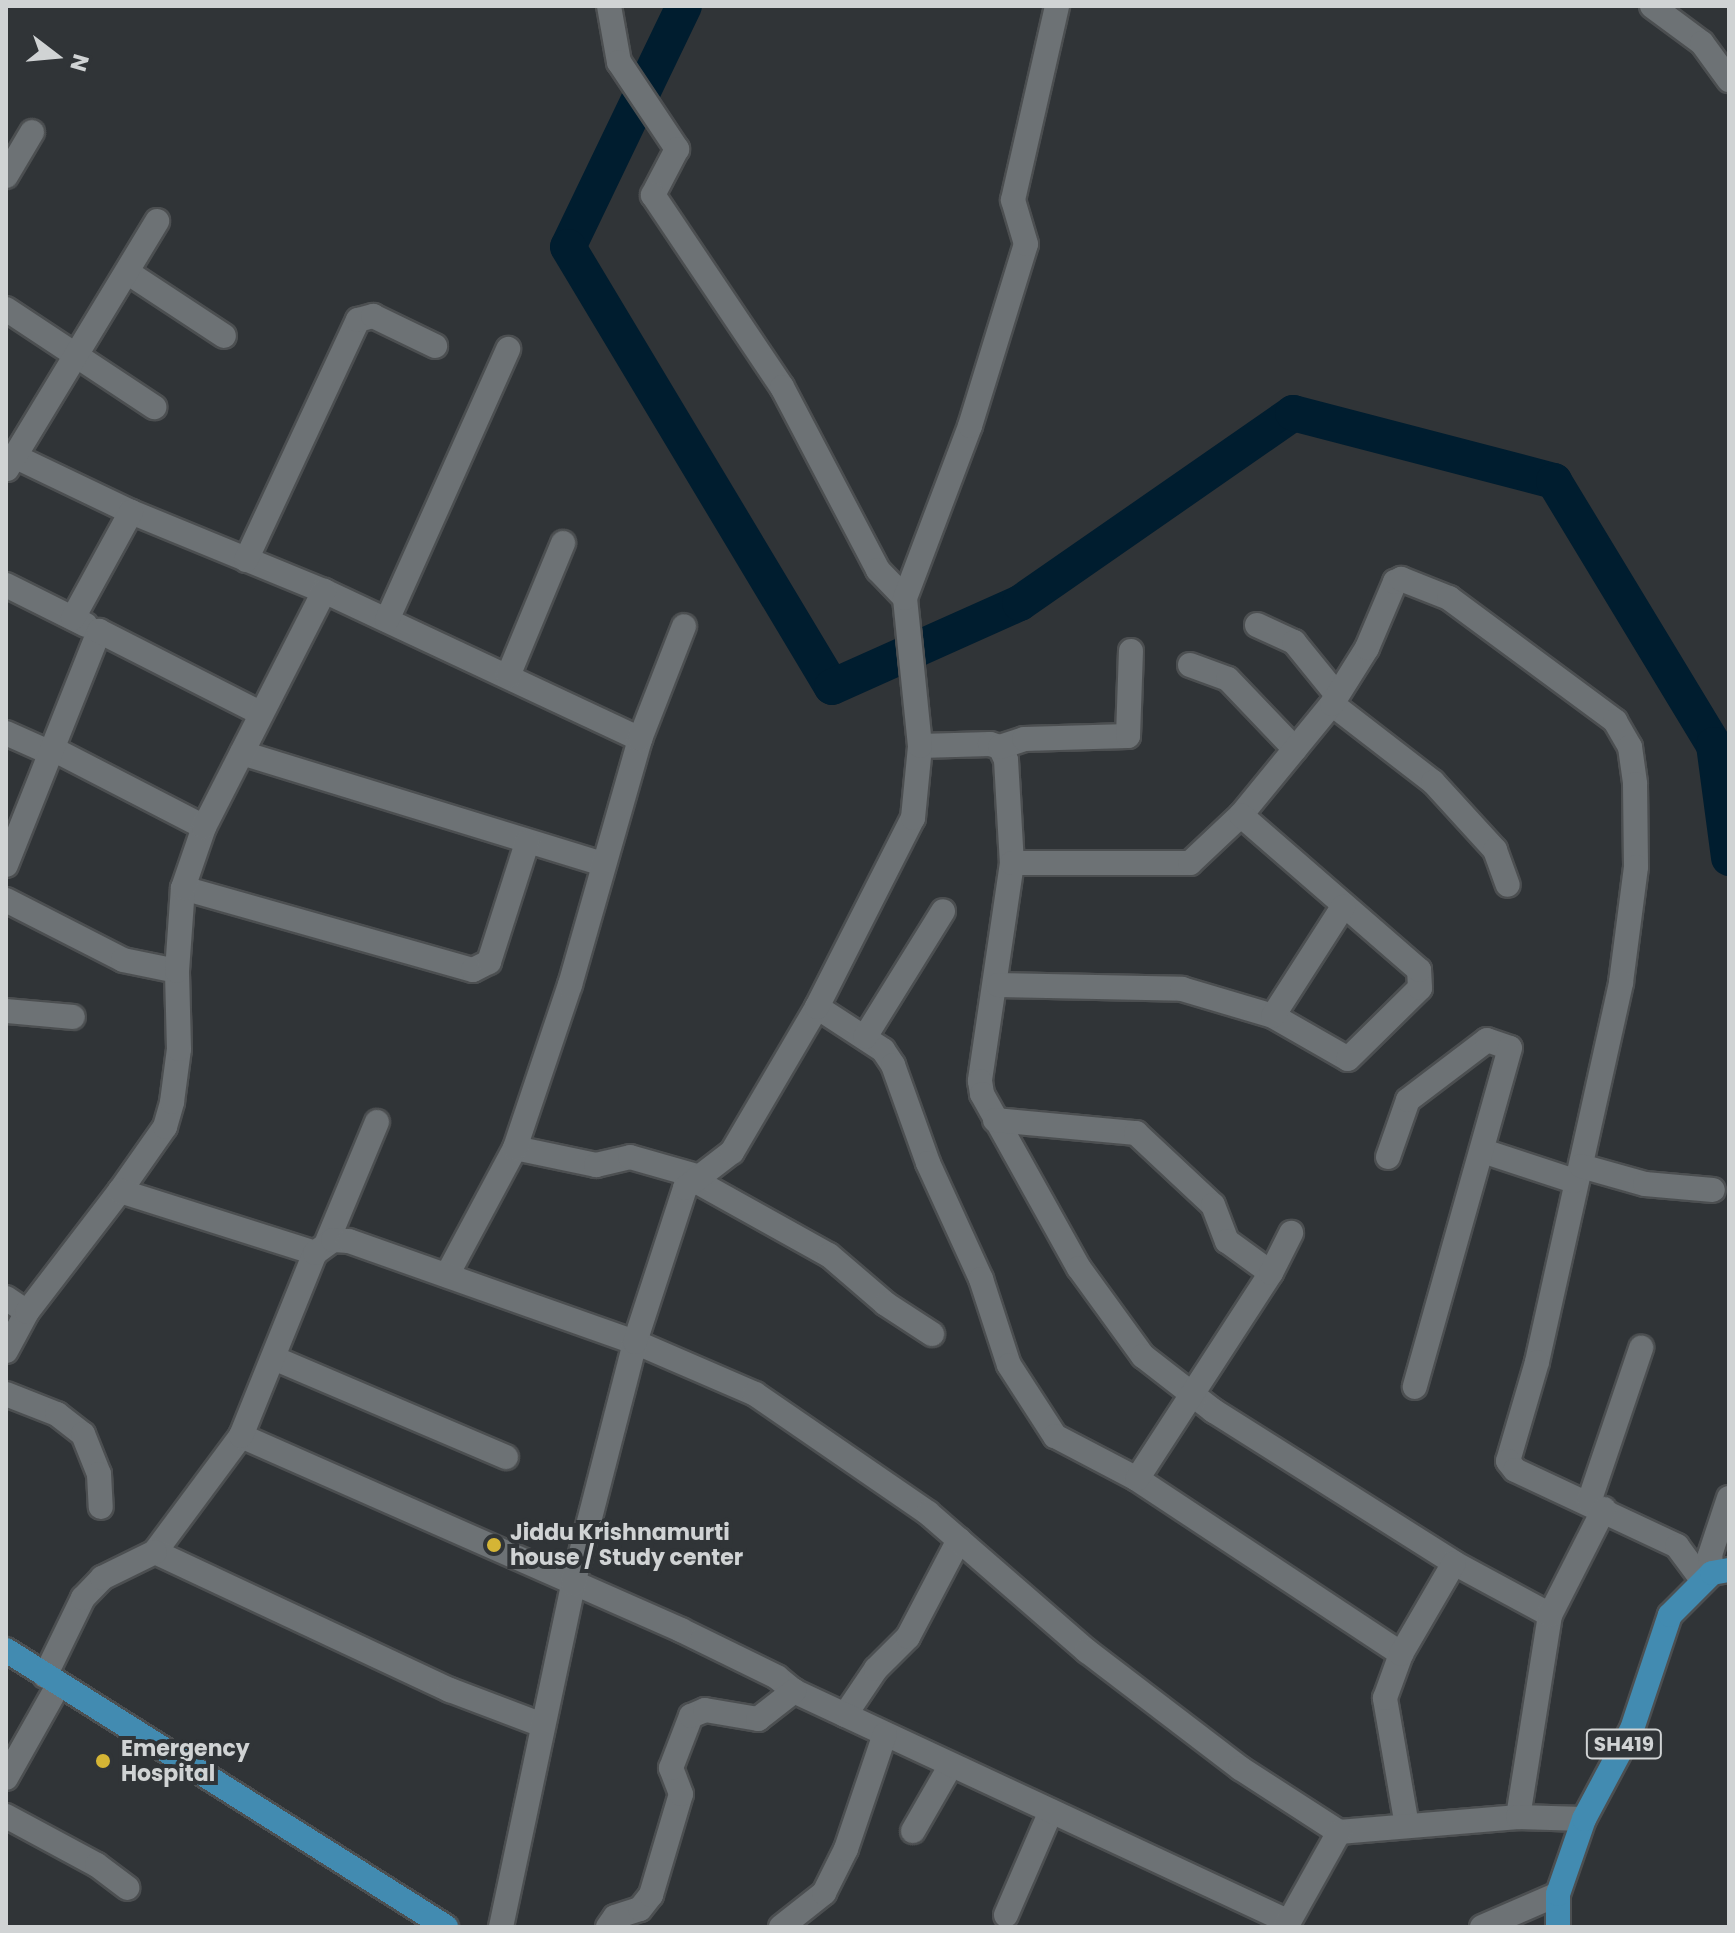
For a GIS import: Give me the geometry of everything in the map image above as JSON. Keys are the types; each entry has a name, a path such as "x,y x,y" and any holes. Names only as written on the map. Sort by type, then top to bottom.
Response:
{"main road":[{"name":"SH419","path":"1558,1927 1558,1894 1584,1819 1632,1729 1670,1615 1714,1574"},
{"path":"6,1650 446,1927"}],"street":[{"path":"609,6 619,62 677,149 653,195 782,387 878,570 905,598"},
{"path":"501,1927 573,1584 635,1342 685,1188 732,1152 817,1007 913,818 919,736 905,598 970,426 1026,244 1013,200 1057,6"},
{"path":"1652,6 1702,43 1729,80"},
{"path":"6,176 32,132"},
{"path":"157,221 10,463 324,591 640,739"},
{"path":"127,272 224,336"},
{"path":"6,309 154,407"},
{"path":"246,560 358,320 373,316 435,346"},
{"path":"387,620 508,349"},
{"path":"73,618 131,512"},
{"path":"508,676 563,543"},
{"path":"1012,863 1181,866 1196,858 1241,815 1335,699 1367,648 1395,582 1408,580 1449,598 1615,721 1630,747 1636,867 1621,983 1537,1362 1508,1461 1515,1470 1677,1546 1714,1574"},
{"path":"6,585 260,713"},
{"path":"6,1351 27,1312 165,1127 172,1102 179,1049 177,971 183,888 204,827 324,591"},
{"path":"1257,625 1294,642 1335,699 1433,782 1495,850 1508,885"},
{"path":"447,1275 515,1148 570,985 640,739 684,626"},
{"path":"6,865 99,631"},
{"path":"919,736 1000,747 1024,739 1128,736 1131,651"},
{"path":"1190,665 1228,679 1295,749"},
{"path":"6,733 52,751 204,827"},
{"path":"1000,747 1006,760 1012,863 998,985 980,1081 995,1120 1079,1268 1143,1356 1193,1396 1454,1563 1550,1615"},
{"path":"242,753 602,864"},
{"path":"998,985 1182,989 1273,1016 1348,1059 1420,988 1419,970 1241,815"},
{"path":"183,888 473,970 489,962 527,843"},
{"path":"6,900 123,960 177,971"},
{"path":"1273,1016 1343,907"},
{"path":"865,1037 943,911"},
{"path":"817,1007 883,1050 900,1080 928,1163 981,1279 1009,1365 1055,1436 1137,1479 1401,1654"},
{"path":"6,1011 73,1017"},
{"path":"1388,1157 1408,1100 1492,1040 1510,1048 1511,1058 1415,1387"},
{"path":"995,1120 1136,1133 1213,1205 1227,1241 1271,1273"},
{"path":"6,1778 52,1680 83,1598 102,1578 155,1552 241,1436 377,1122"},
{"path":"515,1148 596,1165 630,1157 697,1179 829,1255 886,1304 932,1334"},
{"path":"1483,1151 1578,1173 1645,1184 1713,1190"},
{"path":"120,1191 321,1247 349,1241 635,1342 755,1394 959,1540 1087,1651 1240,1768 1339,1832 1518,1817 1584,1819"},
{"path":"1137,1479 1271,1273 1291,1233"},
{"path":"6,1298 27,1312"},
{"path":"1518,1817 1550,1615 1596,1506 1641,1348"},
{"path":"276,1359 506,1457"},
{"path":"6,1394 57,1414 83,1434 99,1474 101,1507"},
{"path":"241,1436 681,1630 777,1677 794,1691 1286,1924 1339,1832"},
{"path":"1714,1574 1710,1555 1729,1498"},
{"path":"845,1715 876,1669 908,1637 959,1540"},
{"path":"155,1552 450,1690 542,1725"},
{"path":"1407,1826 1384,1711 1401,1654 1454,1563"},
{"path":"608,1927 615,1917 640,1909 651,1895 681,1794 671,1768 691,1716 705,1710 758,1719 794,1691"},
{"path":"781,1927 824,1893 846,1849 885,1734"},
{"path":"913,1831 951,1765"},
{"path":"1006,1915 1051,1811"},
{"path":"6,1816 97,1865 127,1888"},
{"path":"1482,1927 1558,1894"}],"waterway":[{"path":"684,6 568,247 832,687 1020,603 1293,413 1554,481 1714,745 1729,858"}],"place":[{"name":"Jiddu Krishnamurti house / Study center","path":"494,1545"},
{"name":"Emergency Hospital","path":"103,1761"}]}
